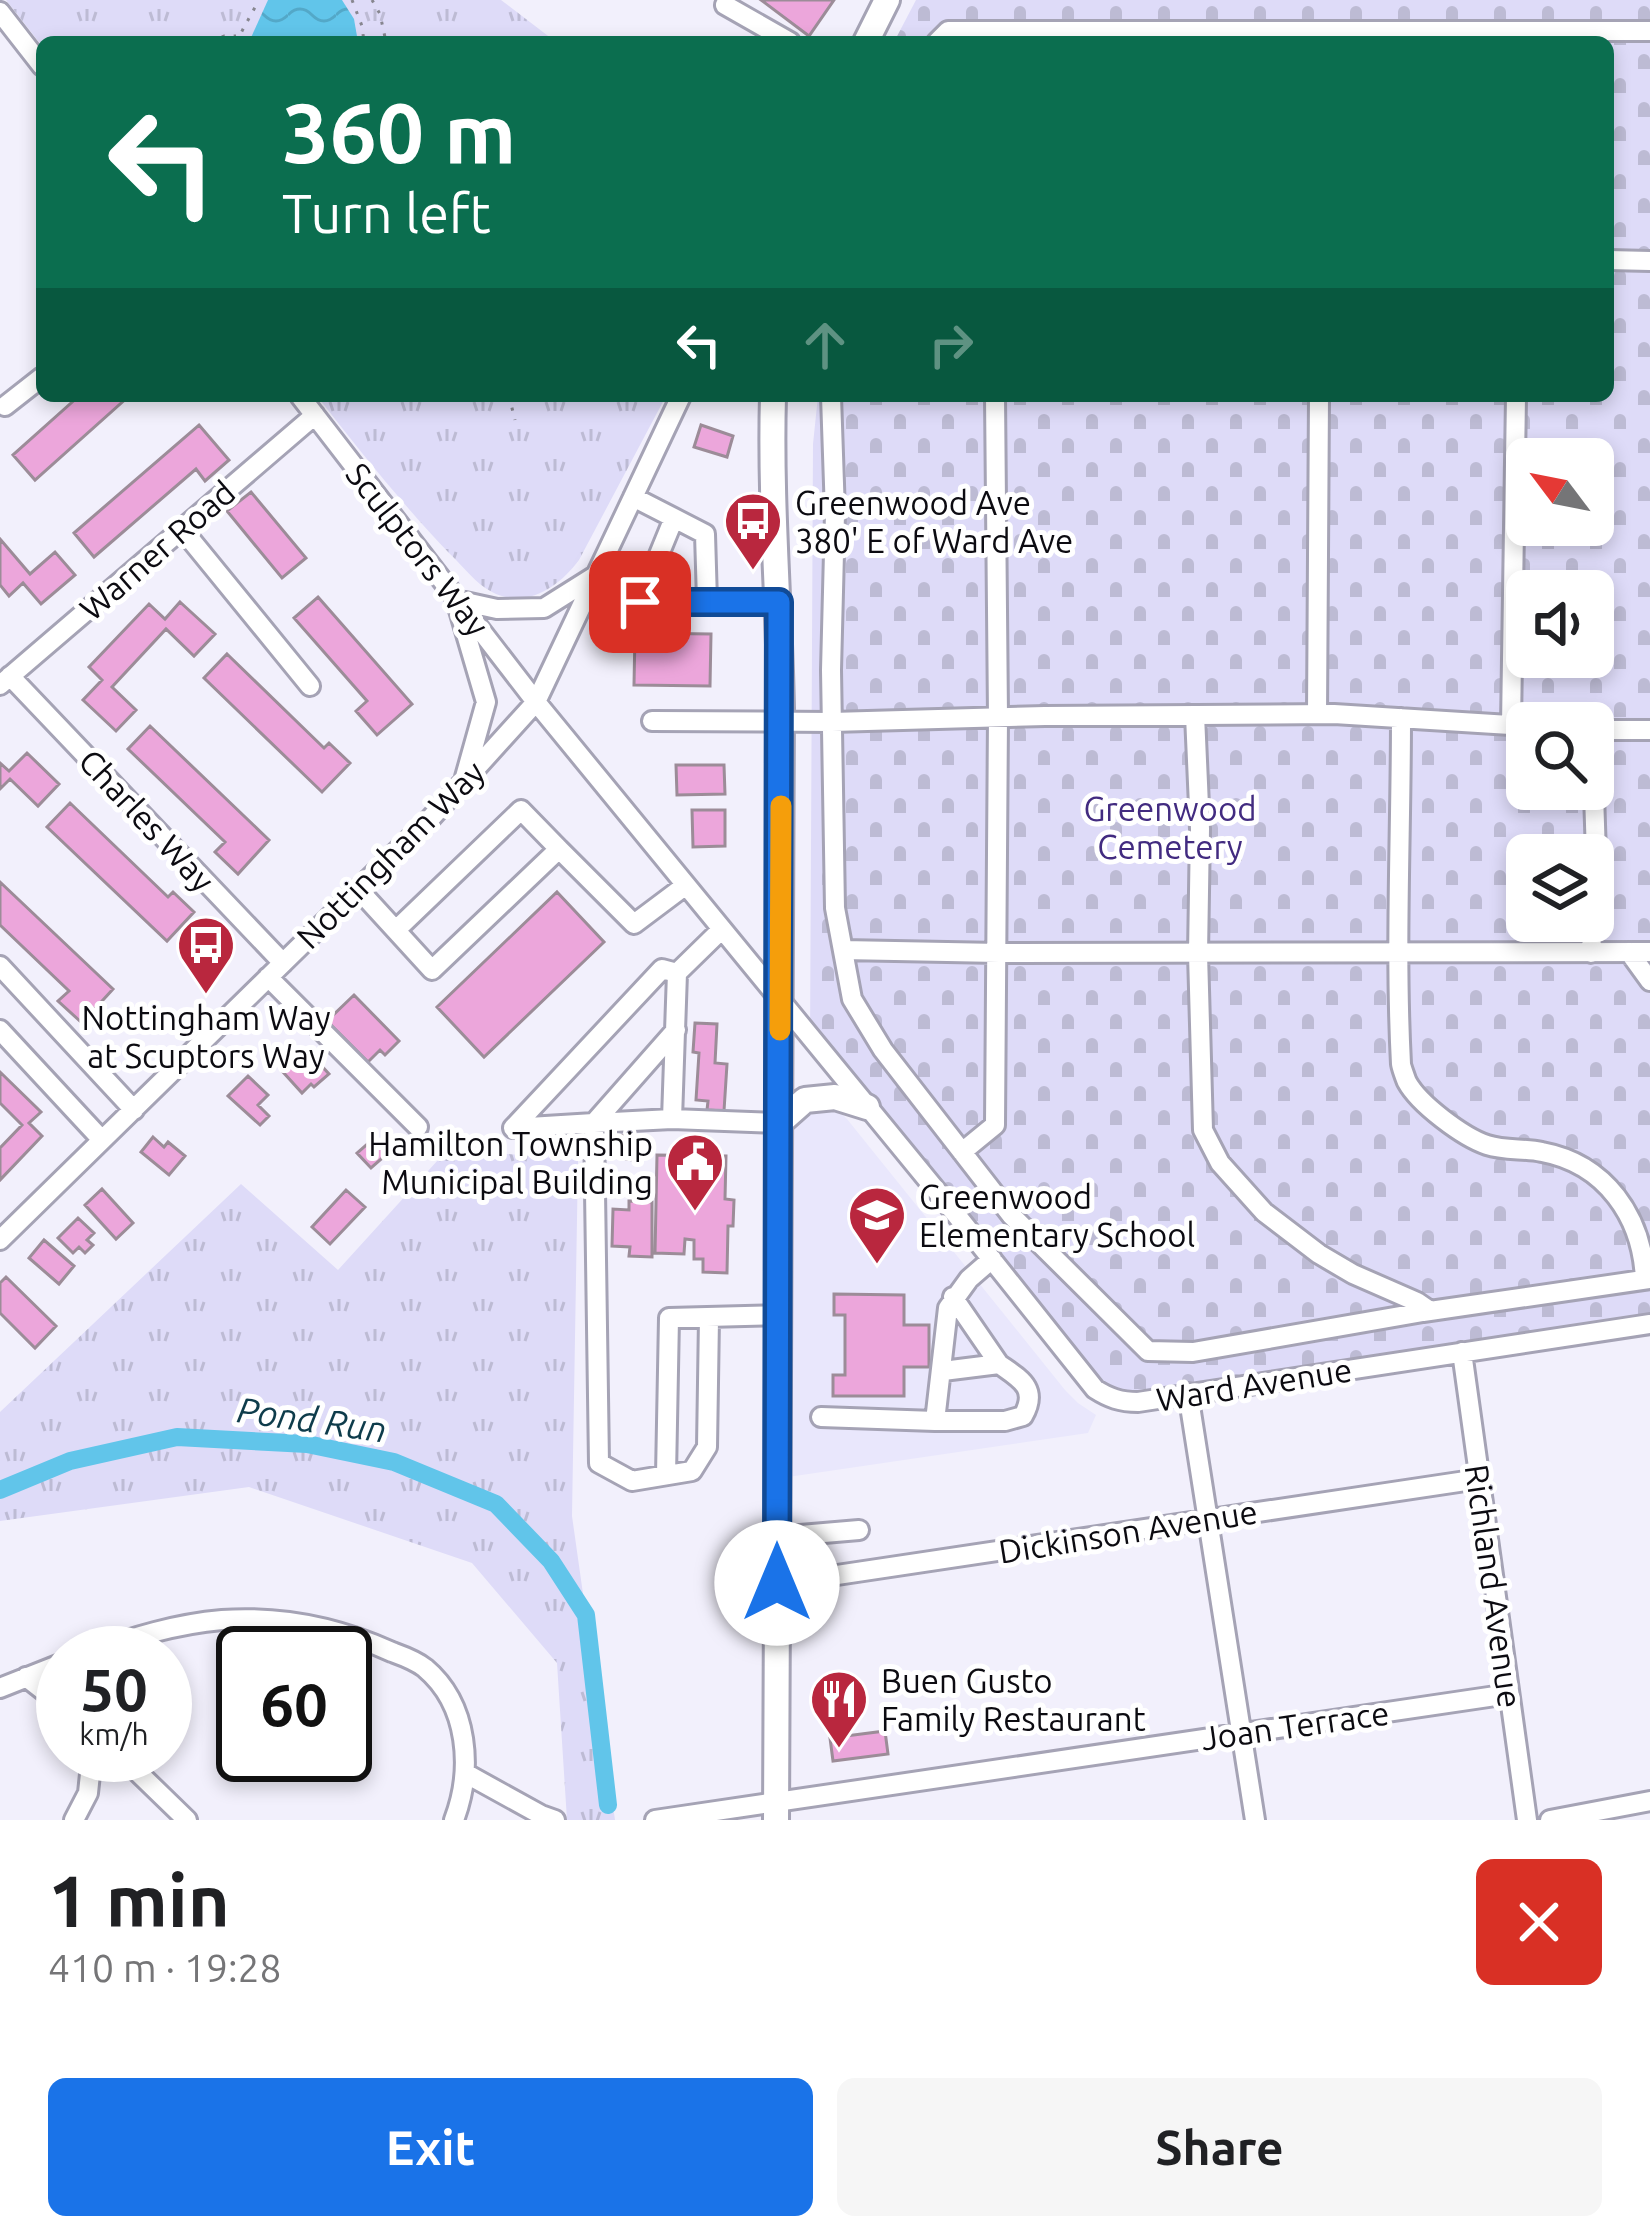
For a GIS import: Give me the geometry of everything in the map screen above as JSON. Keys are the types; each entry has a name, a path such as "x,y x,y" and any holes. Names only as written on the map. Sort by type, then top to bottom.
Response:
{"main road":[{"path":"869,36 887,0"},
{"path":"772,402 781,720 776,1811"},
{"path":"779,1123 805,1100 835,1097 867,1107"}],"street":[{"path":"725,5 779,36"},
{"path":"0,12 36,58"},
{"path":"943,36 948,31 1318,36 1650,31"},
{"path":"1614,260 1650,261"},
{"path":"5,406 36,382"},
{"name":"Sculptors Way","path":"305,402 536,702"},
{"name":"Nottingham Way","path":"0,1240 430,819 536,702 680,402"},
{"path":"831,402 835,908 852,1000 883,1050 1011,1214 1148,1352 1193,1352 1647,1279 1637,1228 1619,1199 1582,1165 1543,1152 1481,1144 1441,1117 1406,1081 1401,1064 1396,954 1401,718"},
{"path":"962,1152 995,1125 995,402"},
{"path":"1317,715 1319,402"},
{"path":"1516,402 1519,702"},
{"name":"Warner Road","path":"5,681 315,415"},
{"path":"634,497 704,533 707,601"},
{"path":"674,518 640,602 779,602"},
{"path":"182,529 310,686"},
{"path":"464,782 486,702 456,600 497,609 544,608 598,574"},
{"name":"Charles Way","path":"5,681 418,1127"},
{"name":"Ward Avenue","path":"536,702 1095,1389 1107,1397 1138,1402 1650,1324"},
{"path":"1195,715 1202,1130 1220,1163 1264,1212 1319,1254 1430,1311"},
{"path":"652,721 1317,715 1506,725"},
{"path":"1614,730 1650,730"},
{"path":"396,930 520,810 634,924 686,885"},
{"path":"1591,952 1595,810"},
{"path":"358,889 432,970 559,849"},
{"path":"672,1119 677,973 722,930"},
{"path":"843,950 1650,952"},
{"path":"1629,952 1650,981"},
{"path":"0,966 134,1110"},
{"path":"677,973 662,969 513,1128 672,1119 779,1123"},
{"path":"0,1030 102,1140"},
{"path":"676,1030 594,1123 599,1463 632,1481 692,1471 707,1447 709,1318"},
{"path":"935,1421 946,1317 953,1297 992,1259"},
{"path":"821,1417 935,1421 1023,1416 1028,1389 999,1364 953,1297"},
{"path":"666,1475 669,1318 778,1315"},
{"name":"Richland Avenue","path":"1462,1352 1527,1820"},
{"path":"943,1371 999,1364"},
{"path":"1189,1393 1255,1820"},
{"name":"Dickinson Avenue","path":"777,1583 1479,1479"},
{"path":"777,1538 859,1530"},
{"path":"188,1626 226,1620 301,1624 338,1632 418,1663 450,1697 458,1718 465,1773 454,1820"},
{"path":"0,1688 36,1673"},
{"path":"26,1677 36,1685"},
{"name":"Joan Terrace","path":"655,1820 776,1811 1241,1733 1509,1694"},
{"path":"465,1773 555,1820"},
{"path":"74,1820 89,1782"},
{"path":"148,1782 187,1820"},
{"path":"1550,1820 1650,1802"}],"path":[{"path":"239,36 259,0"},
{"path":"354,0 364,36"},
{"path":"372,0 385,36"},
{"path":"510,402 515,421"}],"shaded area":[{"name":"Greenwood Elementary School","path":"809,1106 837,1109 847,1119 1065,1390 1096,1415 1088,1433 788,1477 791,1141 794,1126"}],"green space":[{"path":"6,0 501,0 548,36 36,36"},
{"name":"Greenwood Cemetery","path":"916,0 1650,0 1650,1323 1098,1401 810,1047 813,444 817,402 1614,402 1614,36 897,36"},
{"path":"322,402 663,402 579,560 541,593 517,598 492,592 470,575 398,497"},
{"path":"448,1149 578,1160 572,1516 615,1820 567,1820 557,1663 472,1563 249,1487 0,1521 0,1412 241,1184 338,1270"}],"water":[{"path":"268,0 342,0 354,19 357,36 252,36"}],"building":[{"path":"761,0 834,0 809,36"},
{"path":"72,402 122,402 35,480 13,455"},
{"path":"199,425 229,460 205,481 196,469 94,557 74,533"},
{"path":"701,425 733,436 727,457 694,447"},
{"path":"251,492 306,558 282,578 227,511"},
{"path":"0,539 30,574 55,552 75,575 41,604 23,583 9,596 0,585"},
{"path":"318,597 412,704 377,735 356,711 367,701 294,618"},
{"path":"180,602 215,634 194,656 166,629 112,687 136,710 116,731 83,700 102,680 89,667 149,604 165,619"},
{"path":"635,633 711,634 710,686 634,685"},
{"path":"227,654 324,748 329,743 350,763 322,792 204,678"},
{"path":"150,726 269,840 238,874 215,852 225,842 128,749"},
{"path":"27,753 59,784 38,806 10,779 0,789 0,763 9,771"},
{"path":"676,765 724,765 725,794 677,795"},
{"path":"70,803 168,897 173,892 194,912 167,941 47,827"},
{"path":"692,810 725,810 725,846 693,847"},
{"path":"0,882 113,989 82,1023 58,1001 69,991 0,925"},
{"path":"557,892 604,942 484,1057 437,1007"},
{"path":"354,995 399,1041 385,1055 380,1050 368,1062 327,1021"},
{"path":"695,1023 717,1024 715,1063 727,1064 724,1111 707,1110 708,1101 696,1100 699,1053 693,1052"},
{"path":"307,1050 329,1074 302,1093 283,1072"},
{"path":"0,1072 41,1112 29,1123 42,1136 0,1180 0,1148 22,1125 0,1103"},
{"path":"248,1076 268,1095 258,1105 269,1116 260,1125 228,1096"},
{"path":"619,1135 641,1138 638,1161 616,1157"},
{"path":"153,1137 185,1156 169,1175 141,1152"},
{"path":"373,1139 387,1154 371,1168 357,1153"},
{"name":"Hamilton Township Municipal Building","path":"657,1155 726,1156 725,1199 734,1200 727,1273 703,1272 703,1259 694,1259 694,1240 685,1239 684,1254 655,1253"},
{"path":"102,1189 133,1223 116,1239 85,1205"},
{"path":"346,1190 365,1207 330,1244 312,1227"},
{"path":"629,1201 652,1202 652,1257 629,1256 630,1247 612,1246 613,1209 629,1210"},
{"path":"78,1218 94,1233 87,1240 93,1245 85,1253 79,1247 73,1253 58,1238"},
{"path":"44,1240 74,1266 59,1284 29,1258"},
{"path":"6,1277 56,1326 35,1348 0,1313 0,1283"},
{"path":"834,1294 904,1295 904,1325 929,1325 929,1367 904,1367 904,1396 833,1396 833,1375 845,1375 845,1315 834,1315"},
{"path":"885,1731 888,1754 833,1761 830,1738"}],"waterway":[{"name":"Pond Run","path":"0,1490 70,1461 177,1437 307,1444 394,1462 496,1504 551,1561 586,1615 608,1805"}],"slow traffic":[{"path":"780,1030 781,806"}],"place":[{"name":"Greenwood Ave 380' E of Ward Ave","path":"753,572"},
{"name":"Nottingham Way at Scuptors Way","path":"206,996"},
{"name":"Hamilton Township Municipal Building","path":"695,1213"},
{"name":"Greenwood Elementary School","path":"877,1266"},
{"name":"Buen Gusto Family Restaurant","path":"839,1750"}],"route":[{"path":"640,602 779,602 777,1583"}]}
